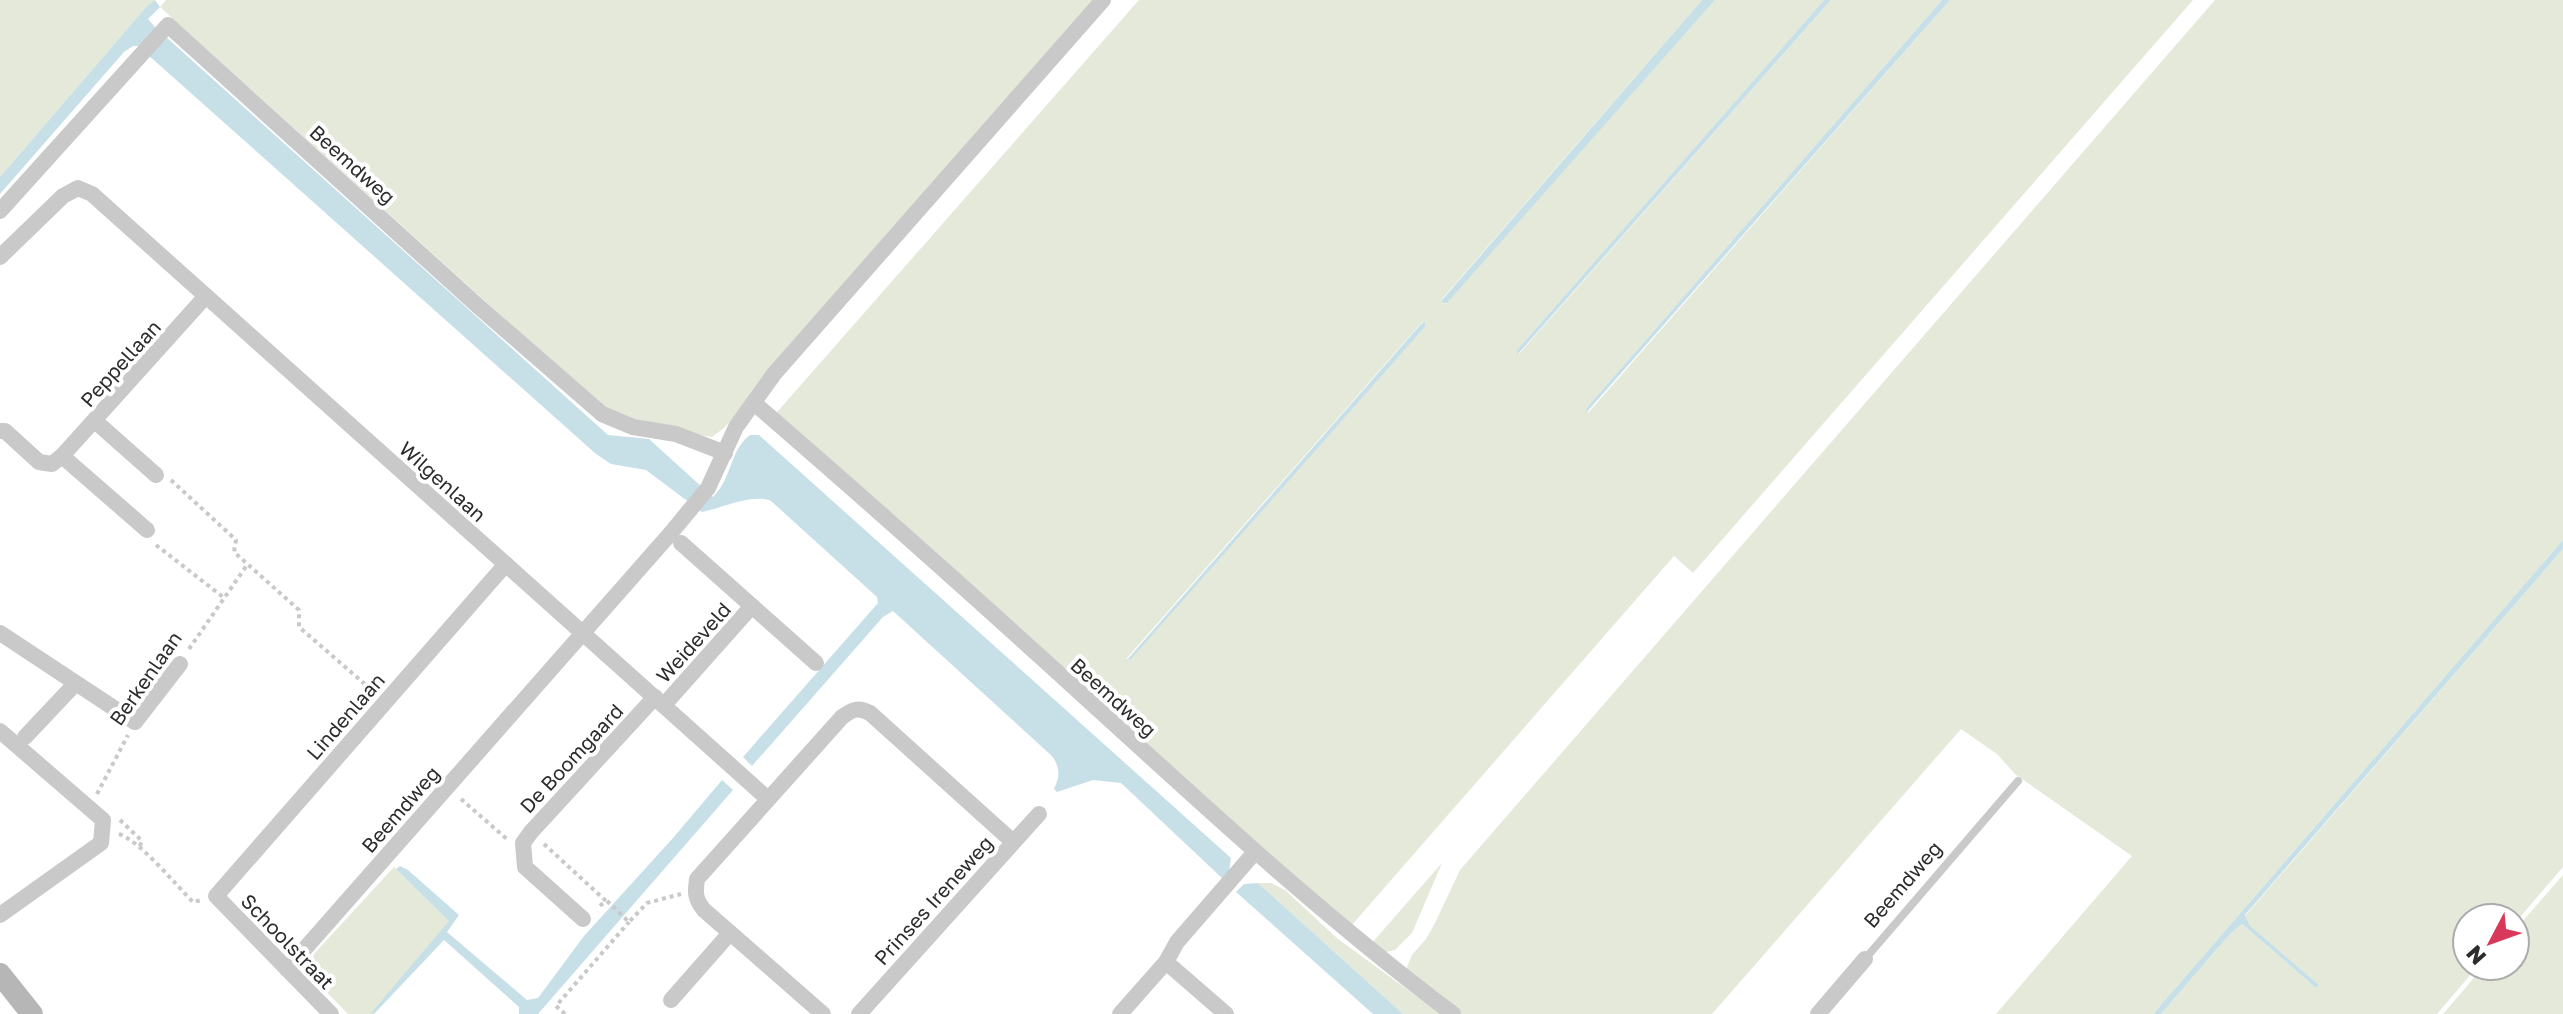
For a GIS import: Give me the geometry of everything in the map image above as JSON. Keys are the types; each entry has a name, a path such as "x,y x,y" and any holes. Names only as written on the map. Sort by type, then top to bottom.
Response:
{"street":[{"name":"Beemdweg","path":"287,969 692,508 708,488 736,427 774,374 1103,0"},
{"name":"Beemdweg","path":"0,211 168,25 602,414 633,427 676,434 725,453"},
{"name":"Wilgenlaan","path":"0,257 63,196 78,188 92,194 768,799"},
{"name":"Peppellaan","path":"62,456 206,296"},
{"name":"Beemdweg","path":"754,403 864,498 1255,852 1392,968 1453,1014"},
{"path":"95,421 156,475"},
{"path":"0,431 5,431 39,462 52,464 62,456 147,530"},
{"name":"Weideveld","path":"681,543 816,663"},
{"name":"Lindenlaan","path":"216,896 506,564"},
{"name":"Weideveld","path":"659,701 752,606"},
{"path":"0,633 135,722"},
{"name":"Berkenlaan","path":"135,722 180,664"},
{"path":"25,737 75,684"},
{"name":"De Boomgaard","path":"583,919 525,867 527,838 659,701"},
{"path":"823,1014 696,901 695,890 697,879 842,717 861,708 870,713 1012,841"},
{"path":"0,731 103,820 101,843 0,915"},
{"name":"Prinses Ireneweg","path":"859,1014 1039,814"},
{"path":"1120,1014 1255,852"},
{"name":"Schoolstraat","path":"216,896 331,1014"},
{"path":"671,1000 730,933"},
{"name":"Beemdweg","path":"1818,1014 1865,959"},
{"path":"1166,962 1226,1014"},
{"path":"0,974 32,1014"}],"lane":[{"name":"Beemdweg","path":"1865,959 2018,781"}],"path":[{"path":"156,475 165,475 236,540 234,552 299,610 299,627 385,701"},
{"path":"147,530 159,549 223,597"},
{"name":"Berkenlaan","path":"180,664 247,565"},
{"name":"Berkenlaan","path":"95,797 135,722"},
{"path":"447,786 513,844 527,838 627,920"},
{"path":"114,815 142,841 139,848"},
{"path":"102,832 123,834 193,902 216,896"},
{"path":"565,1014 556,1006 627,920 647,903 695,890"},
{"path":"583,919 606,901"}],"shaded area":[{"path":"0,0 156,0 146,7 0,177"},
{"path":"166,0 1102,0 755,395 712,437 619,422 160,7"},
{"path":"1139,0 1702,0 1442,299 1445,304 1715,0 1824,0 1517,350 1519,354 1831,0 1942,0 1589,405 1586,409 1588,413 1950,0 2193,0 1693,573 1674,556 1351,926 771,419","holes":["1422,322 1425,327 1128,661 1127,658"]},
{"path":"2215,0 2563,0 2563,540 2153,1014 1996,1014 2132,856 2015,774 1997,754 1961,729 1712,1014 1461,1014 1408,975 1407,967 1412,955 1426,939 1460,870"},
{"path":"2563,549 2563,867 2531,904 2451,902 2451,982 2464,982 2437,1014 2161,1014 2242,924 2316,988 2319,985 2248,925 2245,916"},
{"path":"1442,863 1412,933 1395,950 1382,953 1371,944"},
{"path":"394,867 450,921 373,1014 348,1014 308,973 314,954"},
{"path":"2563,875 2563,1014 2443,1014 2470,982 2531,982 2531,912"},
{"path":"1258,883 1271,883 1285,890 1338,939 1441,1014 1403,1014"}],"water":[{"path":"155,0 160,7 148,19 155,27 608,435 649,439 713,497 743,441 750,435 759,435 1231,858 1229,872 1223,879 1121,783 1093,780 1057,792 1054,789 1058,769 1053,757 893,611 883,617 752,766 743,757 878,603 877,597 771,501 746,500 702,512 646,470 611,464 596,454 138,46 124,52 0,194 0,177"},
{"path":"1702,0 1715,0 1447,303 1443,303 1442,300"},
{"path":"1824,0 1831,0 1518,354 1517,350"},
{"path":"1942,0 1950,0 1587,412 1589,405"},
{"path":"1425,322 1425,327 1126,661 1421,324"},
{"path":"2563,540 2563,549 2245,915 2249,925 2319,985 2316,988 2242,924 2161,1014 2153,1014"},
{"path":"722,780 733,790 538,1014 519,1014 519,1007 444,940 374,1014 371,1013 449,921 396,869 400,866 459,915 447,932 527,1000 538,998 584,936"},
{"path":"1258,883 1403,1014 1373,1014 1236,892 1244,884"}]}
